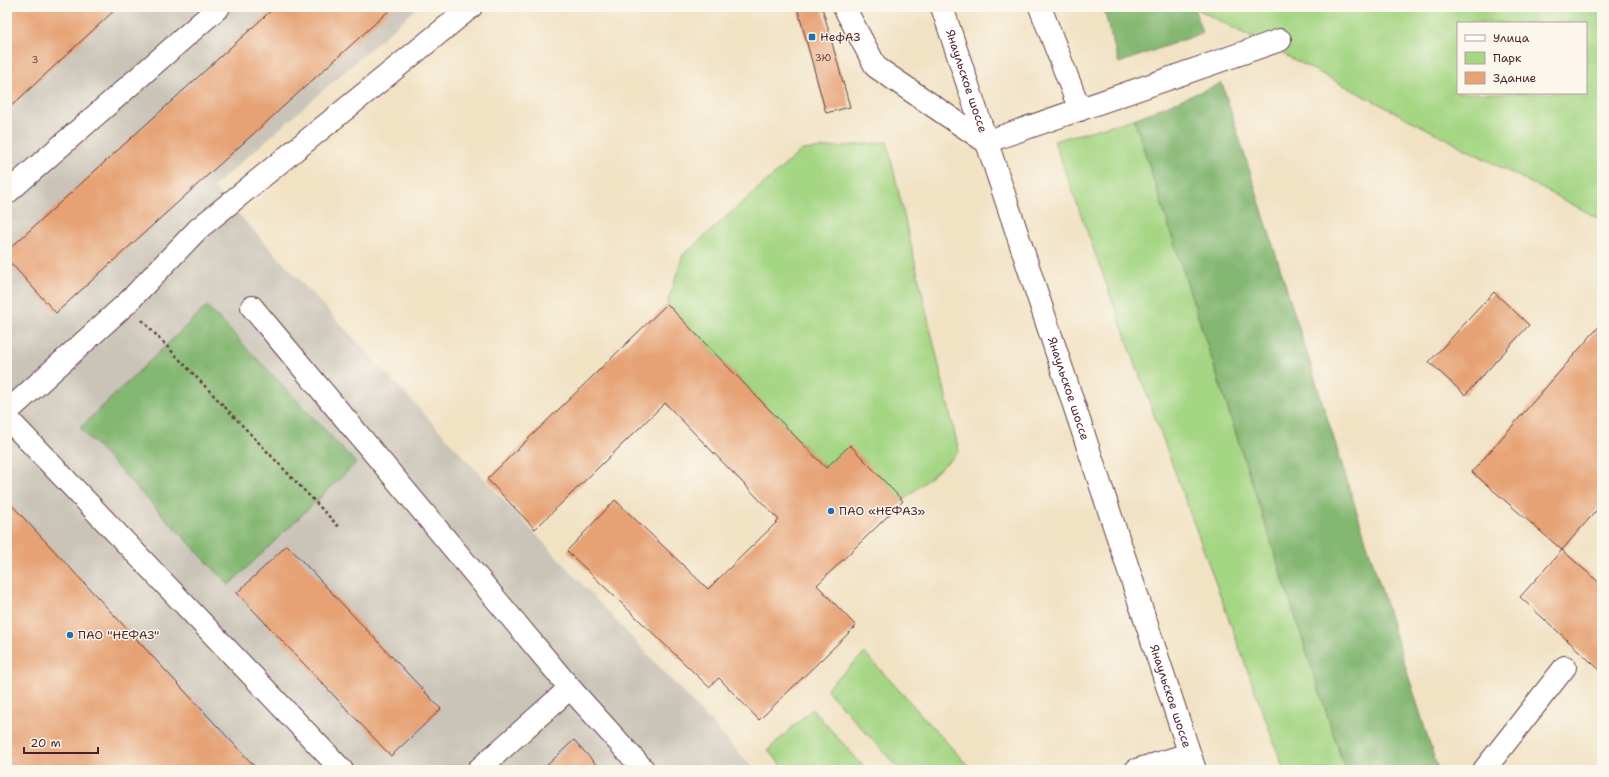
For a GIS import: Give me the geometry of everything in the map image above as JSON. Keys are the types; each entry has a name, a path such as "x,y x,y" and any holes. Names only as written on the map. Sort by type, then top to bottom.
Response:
{"main road":[{"path":"7,193 219,7"},
{"path":"7,412 127,303 198,228 471,7"},
{"path":"844,7 876,67 986,142 1280,40"},
{"name":"Янаульское шоссе","path":"942,7 1192,762"},
{"path":"1040,7 1080,110"},
{"path":"252,307 570,688 644,770"},
{"path":"7,418 342,770"},
{"path":"1484,770 1565,667"},
{"path":"478,770 570,688"},
{"path":"1136,770 1192,762"}],"path":[{"path":"127,303 339,527"}],"shaded area":[{"path":"7,7 418,7 213,187 755,770 7,770"}],"green space":[{"path":"1103,7 1194,7 1202,33 1119,63"},
{"path":"1193,7 1602,7 1602,220"},
{"path":"1222,83 1438,770 1345,770 1134,119"},
{"path":"1134,119 1345,770 1284,770 1054,141"},
{"path":"887,142 959,452 903,501 850,446 826,468 667,304 683,255 802,150"},
{"path":"207,306 356,463 229,585 80,428"},
{"path":"865,653 972,770 900,770 826,689"},
{"path":"812,709 867,770 786,770 768,750"}],"building":[{"path":"7,7 118,7 7,110"},
{"path":"275,7 393,7 56,313 7,259 7,251"},
{"path":"797,7 822,7 850,107 826,113"},
{"path":"1494,292 1529,325 1465,395 1429,362"},
{"name":"ПАО «НЕФАЗ»","path":"667,304 826,468 850,445 903,501 817,585 856,626 759,720 719,678 709,687 567,551 615,500 708,589 779,520 665,403 535,529 487,479"},
{"path":"1602,323 1602,504 1562,550 1472,472"},
{"name":"ПАО \"НЕФАЗ\"","path":"7,500 258,770 7,770"},
{"path":"287,545 441,709 391,756 237,593"},
{"path":"1562,550 1602,585 1602,672 1520,597"},
{"path":"574,740 601,770 542,770"}],"place":[{"name":"НефАЗ","path":"812,37"},
{"name":"ПАО «НЕФАЗ»","path":"831,511"},
{"name":"ПАО \"НЕФАЗ\"","path":"70,635"}]}
